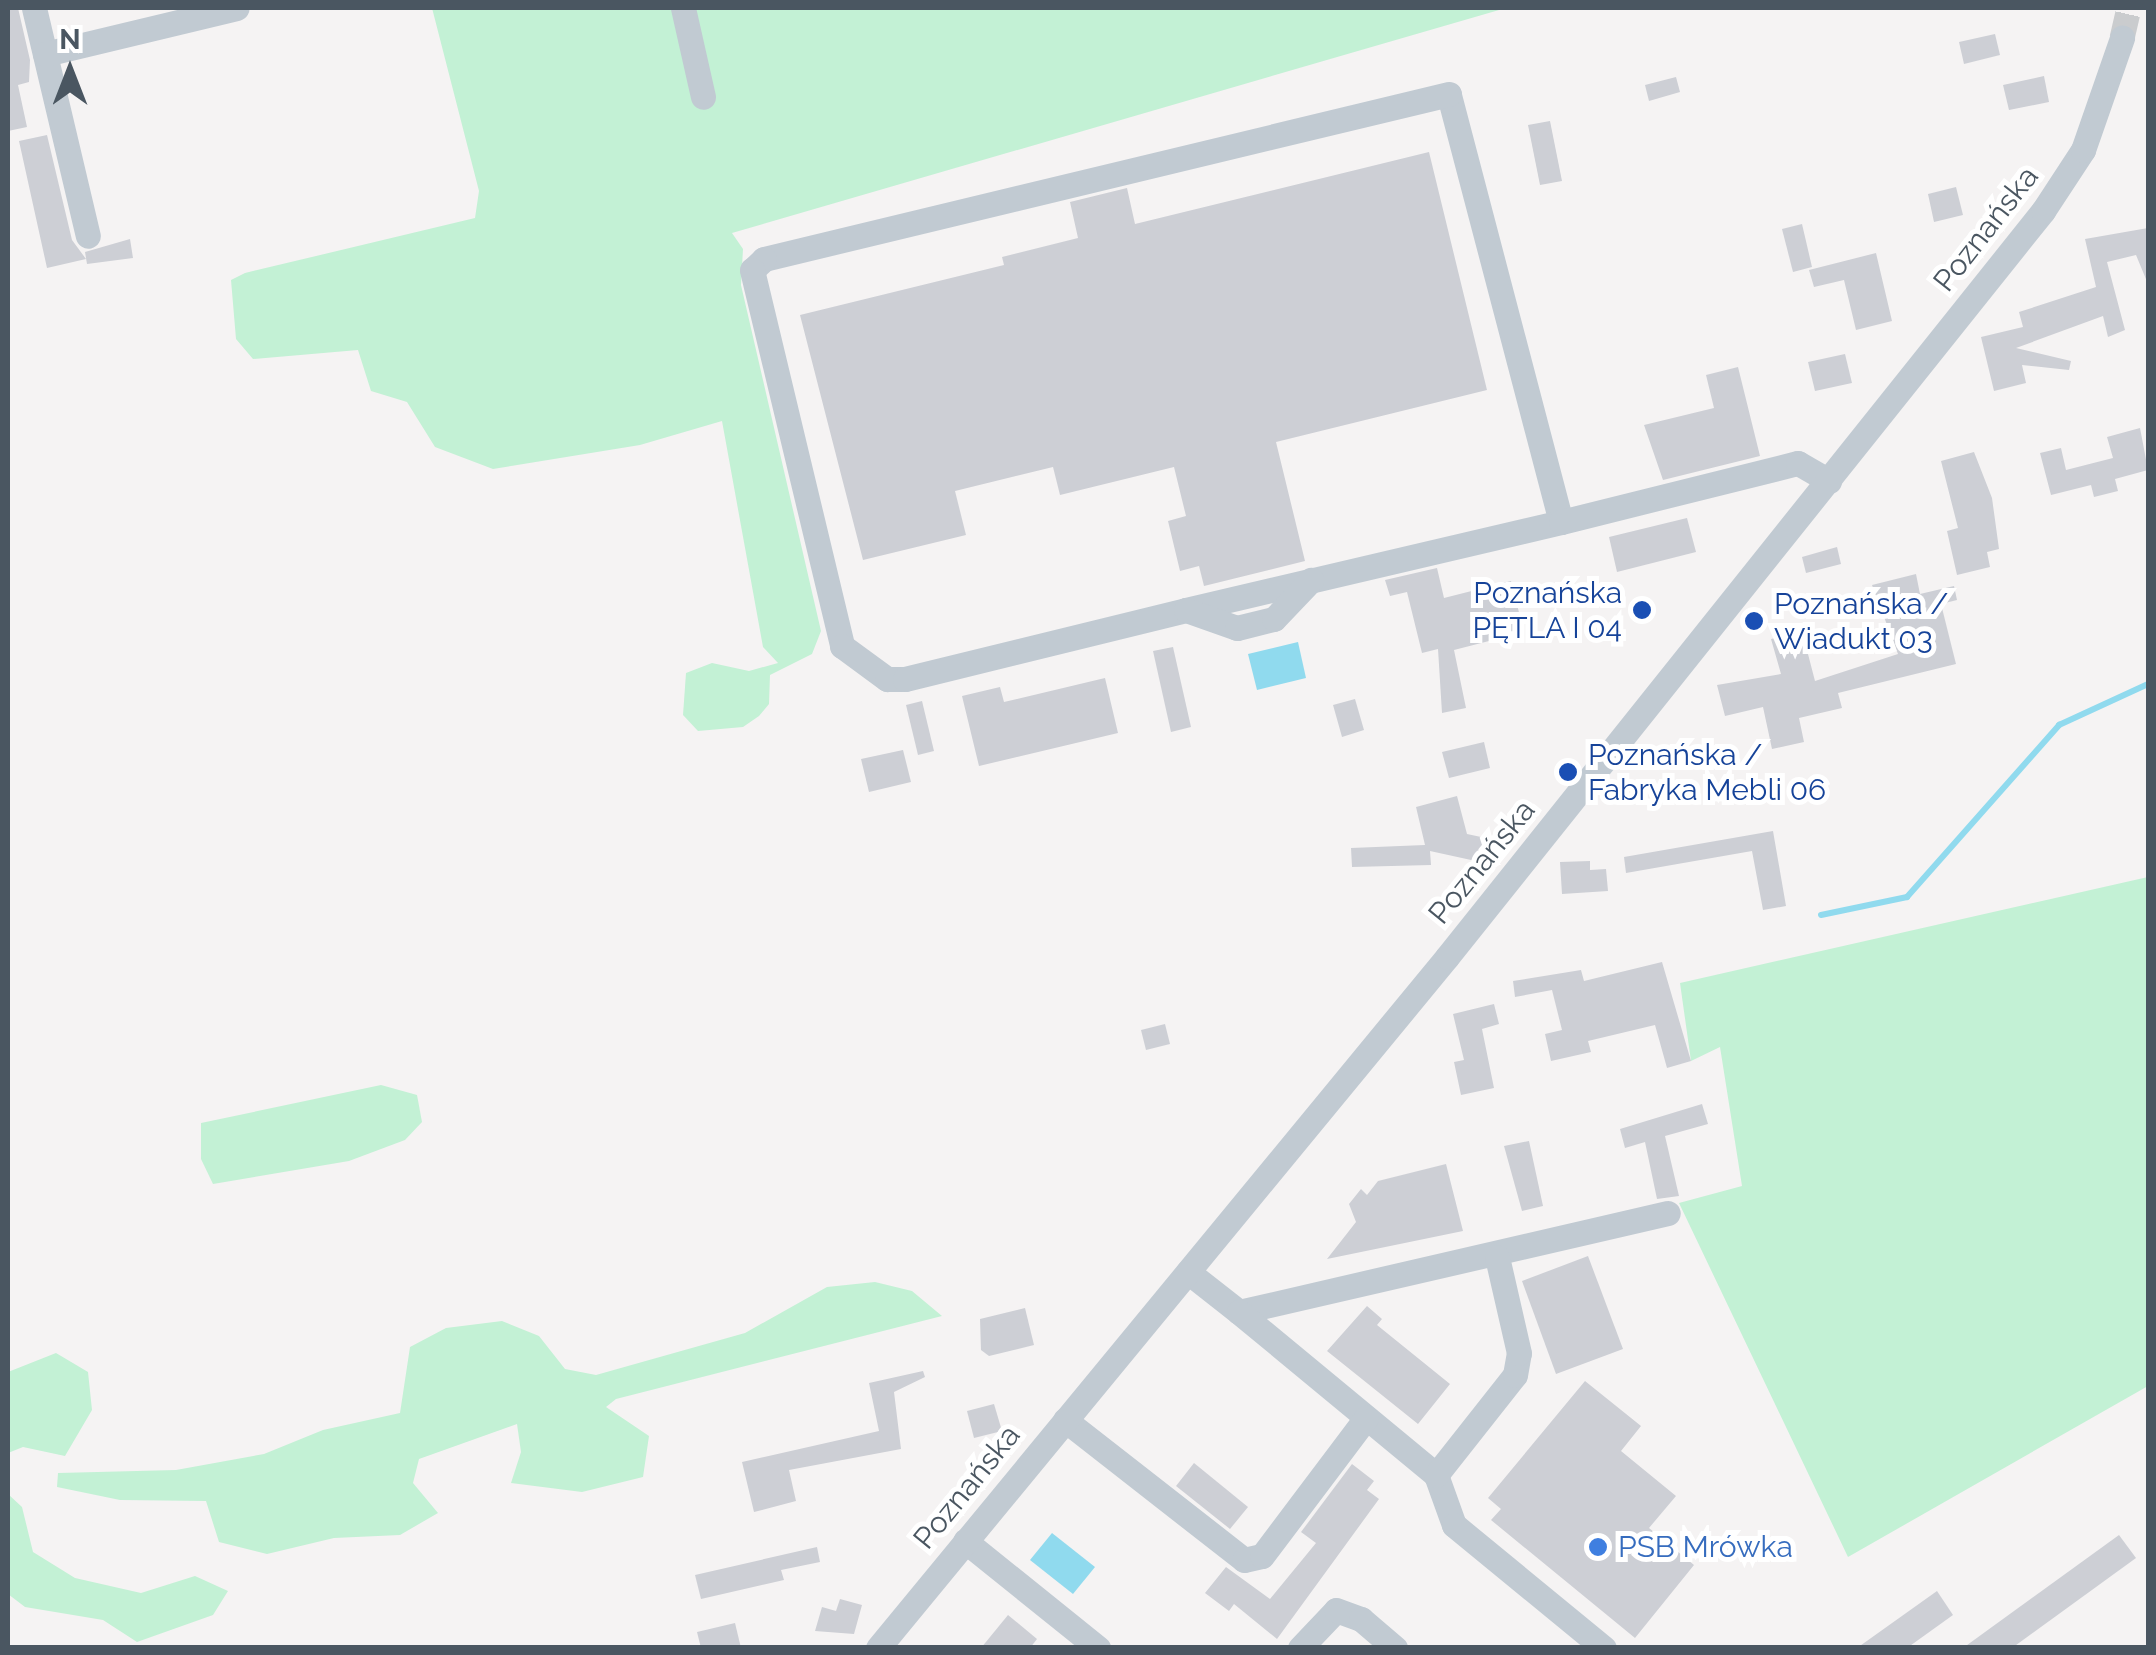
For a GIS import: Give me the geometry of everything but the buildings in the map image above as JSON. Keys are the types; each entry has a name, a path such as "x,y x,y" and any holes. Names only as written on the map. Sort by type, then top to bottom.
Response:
{"street":[{"path":"34,8 88,236"},
{"path":"45,54 237,8"},
{"path":"683,8 704,97"},
{"name":"Poznańska","path":"878,1648 1829,481 2064,182 2093,126 2122,38"},
{"path":"1561,522 1449,94 764,259 752,270 842,646 854,661 904,679 1561,522 1798,463 1829,481"},
{"path":"1238,1312 1497,1256 1668,1213"},
{"path":"1436,1475 1515,1375 1518,1353 1497,1256"},
{"path":"1188,1272 1436,1475 1454,1525 1604,1648"},
{"path":"1065,1420 1244,1560 1262,1556 1366,1418"},
{"path":"965,1541 1098,1648"},
{"path":"1300,1648 1336,1610 1362,1619 1395,1648"}],"green space":[{"path":"432,8 1506,8 732,233 743,249 741,285 821,631 812,654 770,675 769,704 759,716 743,727 698,731 683,715 686,673 712,663 749,671 778,663 763,647 722,421 640,445 493,469 435,447 407,402 371,391 358,350 253,359 236,339 231,280 245,273 475,218 479,191"},
{"path":"2148,877 2148,1386 1848,1557 1679,1203 1742,1186 1720,1047 1691,1061 1680,983"},
{"path":"381,1085 417,1095 422,1122 405,1140 349,1161 213,1184 201,1159 201,1123"},
{"path":"875,1282 912,1291 942,1316 616,1399 606,1407 649,1436 643,1477 582,1492 511,1483 521,1452 517,1424 419,1459 413,1483 438,1513 400,1535 334,1538 267,1554 219,1542 206,1501 120,1500 57,1487 58,1473 176,1470 264,1454 323,1430 400,1413 410,1347 446,1328 502,1321 539,1336 565,1369 596,1375 745,1333 827,1287"},
{"path":"56,1353 88,1372 92,1410 65,1456 23,1447 8,1453 8,1372"},
{"path":"8,1494 22,1507 33,1552 75,1578 141,1593 195,1576 228,1591 213,1615 137,1642 103,1620 25,1607 8,1594"}],"water":[{"path":"1298,642 1306,678 1257,690 1248,654"},
{"path":"1052,1533 1095,1567 1073,1594 1030,1560"}],"waterway":[{"path":"1821,915 1907,897 2059,725 2148,684"}],"tunnel":[{"path":"2122,38 2129,8"}],"place":[{"name":"Poznańska PĘTLA I 04","path":"1642,610"},
{"name":"Poznańska / Wiadukt 03","path":"1754,621"},
{"name":"Poznańska / Fabryka Mebli 06","path":"1568,772"},
{"name":"PSB Mrówka","path":"1598,1547"}]}
